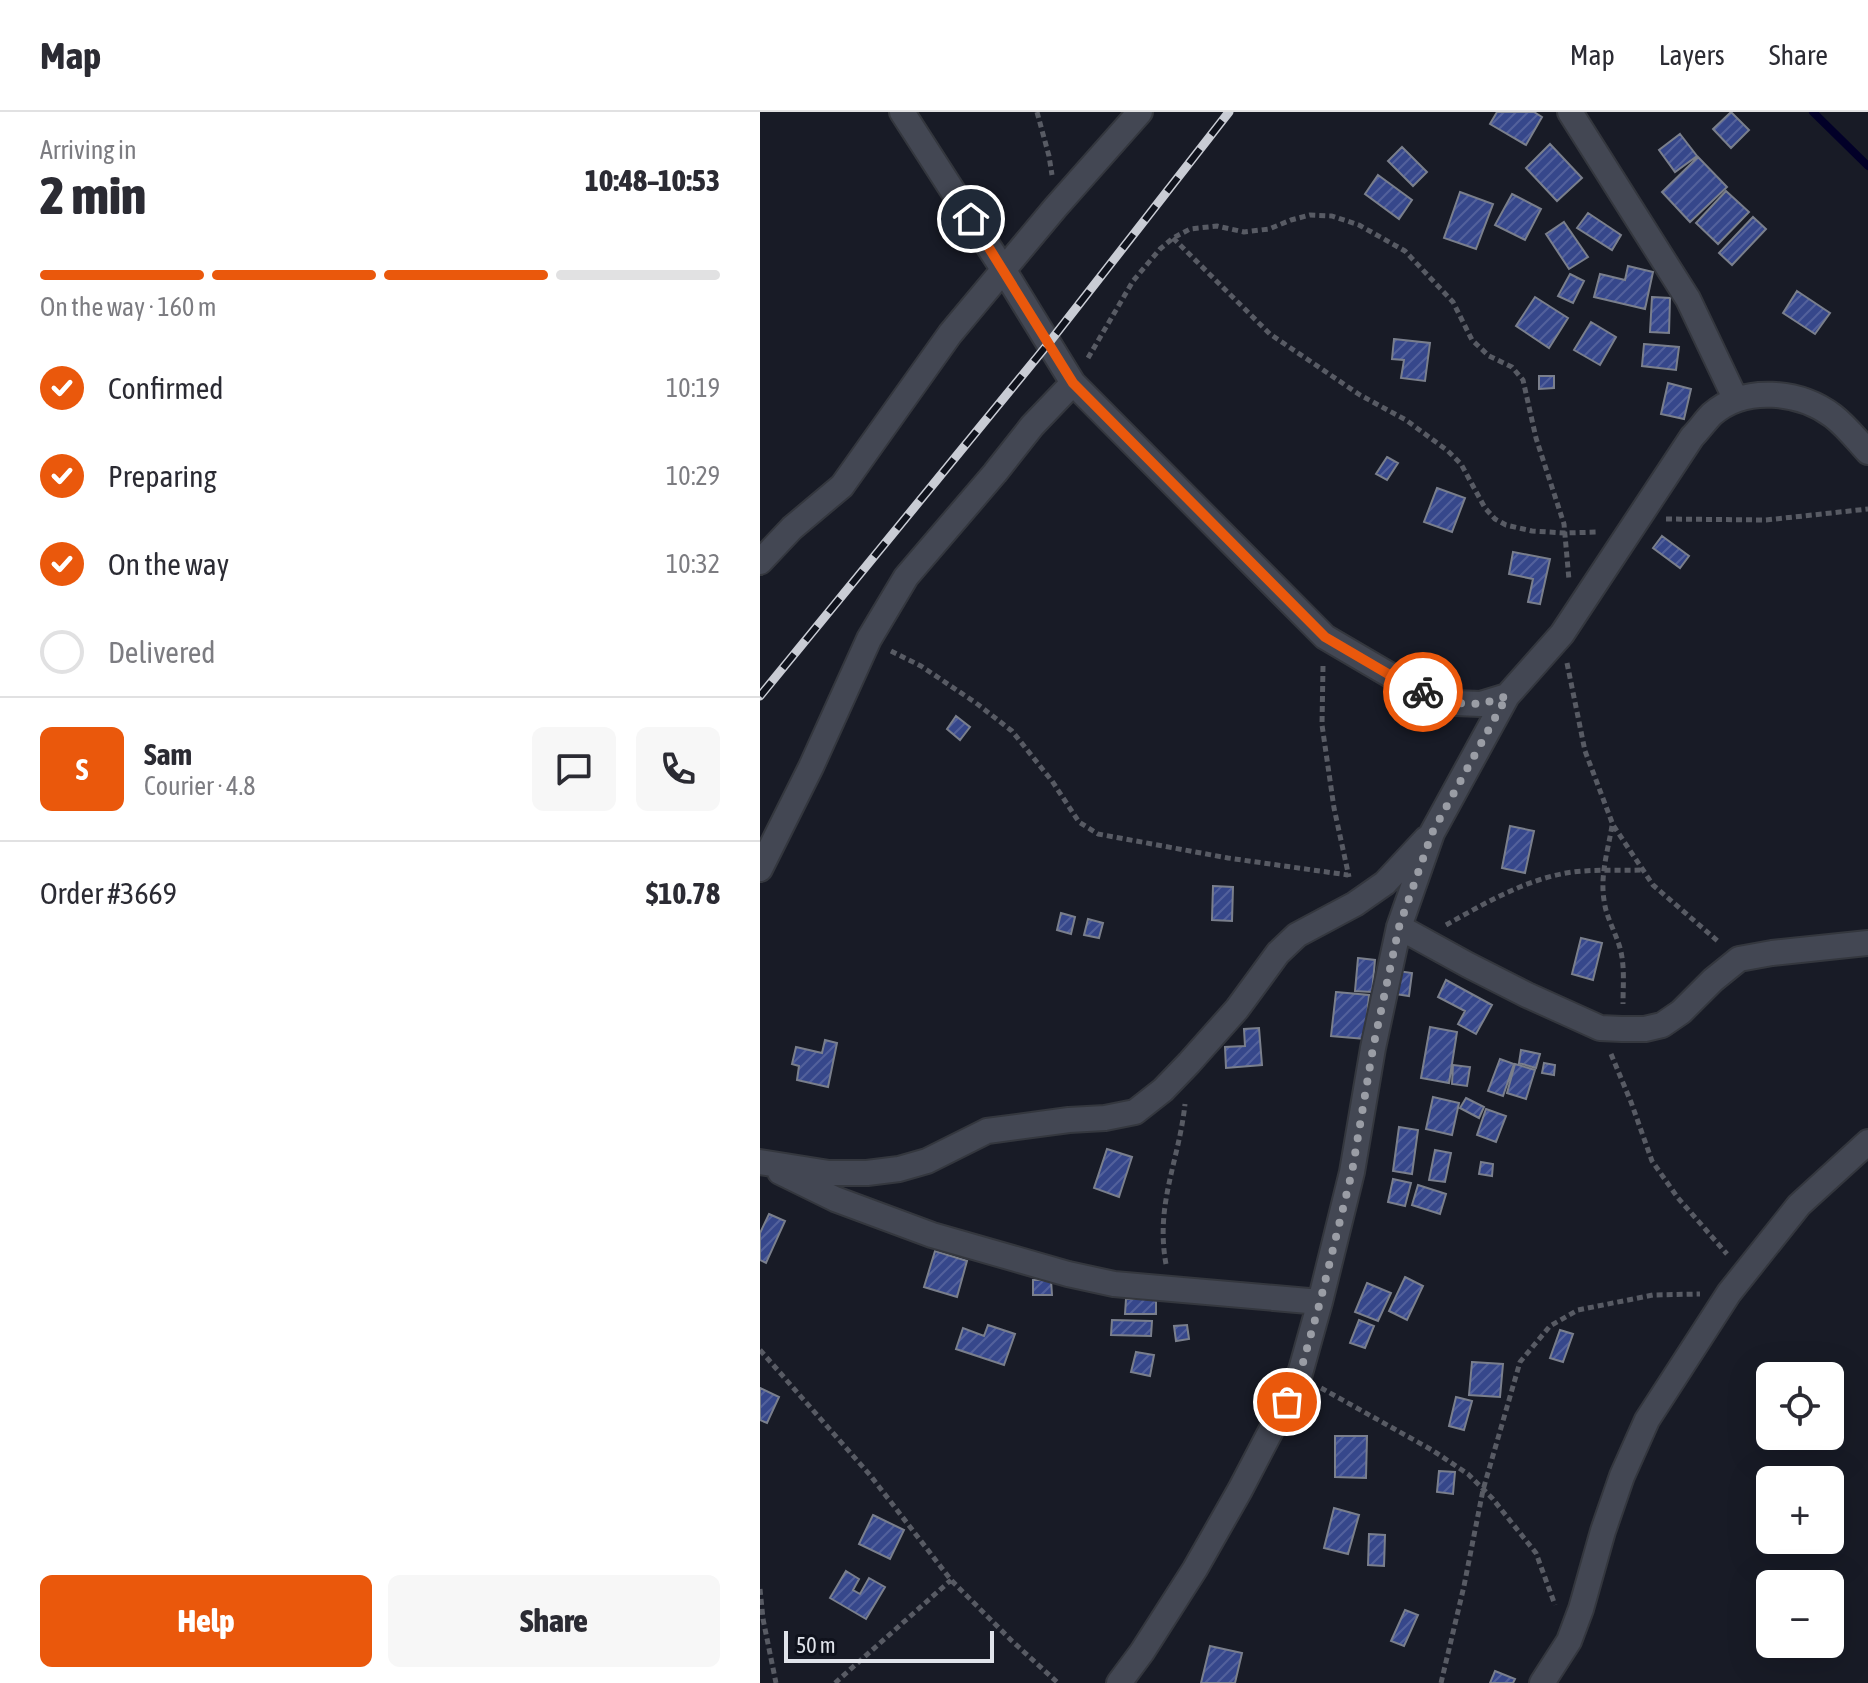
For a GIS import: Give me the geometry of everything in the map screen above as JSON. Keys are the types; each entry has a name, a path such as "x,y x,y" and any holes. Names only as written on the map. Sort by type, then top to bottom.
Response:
{"street":[{"path":"902,112 1073,383 1325,637 1412,688 1454,703 1481,704 1507,696"},
{"path":"760,562 792,528 842,486 950,334 1140,112"},
{"path":"1570,112 1688,299 1736,400"},
{"path":"760,869 811,767 869,639 906,577 1032,426 1073,383"},
{"path":"1119,1683 1195,1569 1299,1377 1352,1172 1373,1048 1399,927 1432,833 1507,696 1567,627 1692,437 1714,413 1736,400 1765,394 1800,398 1833,416 1868,452"},
{"path":"760,1162 829,1173 899,1169 927,1161 987,1131 1135,1112 1163,1090 1189,1063 1237,1009 1278,953 1297,935 1355,904 1385,883 1432,833"},
{"path":"1399,927 1515,989 1611,1028 1645,1029 1662,1025 1681,1012 1739,959 1868,943"},
{"path":"1542,1683 1569,1641 1622,1476 1647,1420 1736,1283 1799,1205 1868,1142"},
{"path":"760,1162 835,1199 932,1235 1068,1274 1114,1284 1320,1302"},
{"path":"1142,1652 1146,1683"}],"path":[{"path":"1037,112 1049,156 1055,208"},
{"path":"1073,383 1133,281 1160,249 1190,229 1217,226 1244,232 1269,229 1310,215 1332,216 1359,225 1405,251 1453,302 1472,340 1489,356 1512,367 1523,380 1536,438 1564,524 1567,627 1585,751 1613,825 1653,885 1739,959"},
{"path":"1173,238 1270,334 1360,395 1406,420 1448,451 1461,464 1485,508 1506,525 1532,531 1565,533 1634,525 1766,520 1868,509"},
{"path":"1325,637 1322,725 1334,808 1355,904"},
{"path":"869,639 921,666 1012,731 1052,781 1079,822 1098,834 1228,858 1348,875"},
{"path":"1441,1683 1483,1490 1520,1362 1550,1326 1578,1310 1736,1283 1652,1161 1631,1102 1611,1028 1623,965 1603,899 1603,871 1613,825"},
{"path":"1420,939 1515,889 1549,877 1574,872 1643,870"},
{"path":"1170,1289 1162,1228 1164,1201 1183,1115 1189,1063"},
{"path":"760,1350 870,1475 951,1580 1058,1683"},
{"path":"1299,1377 1432,1450 1468,1474 1536,1553 1569,1641"},
{"path":"835,1683 951,1580"},
{"path":"760,1589 776,1683"}],"building":[{"path":"1497,112 1534,112 1542,117 1526,145 1490,124"},
{"path":"1731,112 1749,130 1731,148 1713,129"},
{"path":"1680,134 1697,156 1675,172 1659,150"},
{"path":"1550,144 1582,178 1557,201 1526,168"},
{"path":"1402,147 1427,172 1413,186 1388,161"},
{"path":"1698,157 1727,187 1690,222 1662,192"},
{"path":"1378,175 1412,200 1399,219 1365,194"},
{"path":"1726,191 1749,212 1718,244 1696,223"},
{"path":"1460,192 1493,204 1476,249 1444,238"},
{"path":"1512,194 1541,209 1525,240 1495,225"},
{"path":"1588,213 1621,235 1612,250 1577,228"},
{"path":"1753,217 1766,229 1732,265 1719,253"},
{"path":"1564,222 1588,257 1569,269 1546,234"},
{"path":"1628,266 1653,272 1645,309 1594,297 1600,274 1625,280"},
{"path":"1570,274 1584,281 1573,303 1558,296"},
{"path":"1797,291 1830,313 1815,334 1783,313"},
{"path":"1535,297 1568,318 1549,348 1516,326"},
{"path":"1652,297 1670,298 1669,333 1650,332"},
{"path":"1591,322 1616,337 1600,365 1574,350"},
{"path":"1394,339 1430,343 1425,381 1401,378 1404,360 1392,359"},
{"path":"1644,344 1679,347 1676,370 1642,366"},
{"path":"1539,376 1554,376 1554,388 1539,389"},
{"path":"1668,383 1691,389 1684,419 1661,414"},
{"path":"1387,457 1398,463 1387,480 1376,474"},
{"path":"1437,488 1465,498 1452,532 1424,522"},
{"path":"1662,536 1689,556 1680,568 1653,548"},
{"path":"1513,552 1550,559 1540,604 1528,602 1533,579 1509,574"},
{"path":"956,716 970,727 960,740 947,729"},
{"path":"1510,826 1534,831 1525,873 1502,868"},
{"path":"1213,886 1233,887 1232,921 1212,920"},
{"path":"1061,913 1075,917 1071,934 1057,930"},
{"path":"1088,919 1103,923 1099,938 1084,935"},
{"path":"1581,938 1602,943 1593,980 1572,974"},
{"path":"1358,958 1375,960 1372,992 1355,991"},
{"path":"1398,971 1412,973 1409,996 1395,994"},
{"path":"1446,980 1492,1005 1476,1034 1458,1024 1465,1011 1438,997"},
{"path":"1336,992 1369,995 1365,1039 1331,1036"},
{"path":"1430,1027 1457,1032 1449,1083 1421,1078"},
{"path":"1259,1028 1262,1065 1226,1068 1225,1047 1245,1046 1244,1029"},
{"path":"825,1040 837,1043 828,1087 797,1080 799,1066 792,1064 796,1047 822,1053"},
{"path":"1521,1050 1540,1054 1536,1068 1519,1063"},
{"path":"1500,1059 1514,1064 1503,1096 1488,1091"},
{"path":"1544,1063 1555,1065 1554,1075 1542,1073"},
{"path":"1515,1064 1535,1070 1526,1099 1507,1093"},
{"path":"1453,1065 1470,1067 1467,1086 1452,1084"},
{"path":"1433,1097 1459,1103 1452,1135 1426,1129"},
{"path":"1466,1098 1484,1107 1479,1118 1460,1108"},
{"path":"1486,1109 1506,1116 1496,1142 1477,1135"},
{"path":"1399,1127 1418,1130 1412,1174 1393,1171"},
{"path":"1107,1149 1132,1157 1119,1197 1094,1188"},
{"path":"1435,1150 1451,1153 1445,1182 1429,1180"},
{"path":"1481,1162 1493,1164 1492,1176 1479,1174"},
{"path":"1393,1179 1411,1183 1405,1206 1388,1202"},
{"path":"1418,1185 1446,1194 1440,1214 1412,1205"},
{"path":"769,1214 785,1221 766,1263 760,1260 760,1233"},
{"path":"935,1251 967,1261 957,1297 924,1287"},
{"path":"1405,1277 1423,1286 1407,1320 1389,1311"},
{"path":"1033,1280 1051,1280 1052,1295 1033,1295"},
{"path":"1367,1283 1391,1293 1378,1321 1355,1312"},
{"path":"1126,1299 1156,1299 1156,1314 1125,1314"},
{"path":"1112,1320 1152,1321 1151,1336 1111,1335"},
{"path":"1359,1320 1374,1326 1365,1348 1350,1343"},
{"path":"988,1325 1015,1334 1004,1365 956,1349 963,1328 984,1336"},
{"path":"1187,1325 1189,1339 1176,1341 1174,1326"},
{"path":"1560,1330 1573,1334 1563,1362 1550,1358"},
{"path":"1136,1352 1154,1355 1150,1376 1131,1372"},
{"path":"1472,1362 1503,1364 1500,1397 1469,1395"},
{"path":"760,1388 779,1397 767,1423 760,1420"},
{"path":"1456,1397 1472,1401 1464,1430 1449,1426"},
{"path":"1335,1436 1367,1436 1366,1478 1335,1477"},
{"path":"1439,1471 1455,1472 1453,1494 1437,1492"},
{"path":"1334,1508 1359,1515 1348,1554 1324,1548"},
{"path":"873,1515 904,1530 890,1559 859,1544"},
{"path":"1369,1534 1385,1535 1384,1566 1368,1565"},
{"path":"846,1571 859,1579 853,1590 860,1594 869,1578 885,1587 866,1619 830,1598"},
{"path":"1405,1610 1418,1615 1404,1646 1391,1641"},
{"path":"1210,1646 1242,1653 1235,1683 1201,1683"},
{"path":"1495,1671 1515,1679 1513,1683 1490,1683"}],"waterway":[{"path":"1813,112 1868,166"}],"railway":[{"path":"760,696 1048,344 1229,112"}],"way so far":[{"path":"1287,1402 1299,1377 1352,1172 1373,1048 1399,927 1432,833 1507,696 1481,704 1454,703 1423,692"}],"route":[{"path":"971,219 1073,383 1325,637 1423,692"}]}
